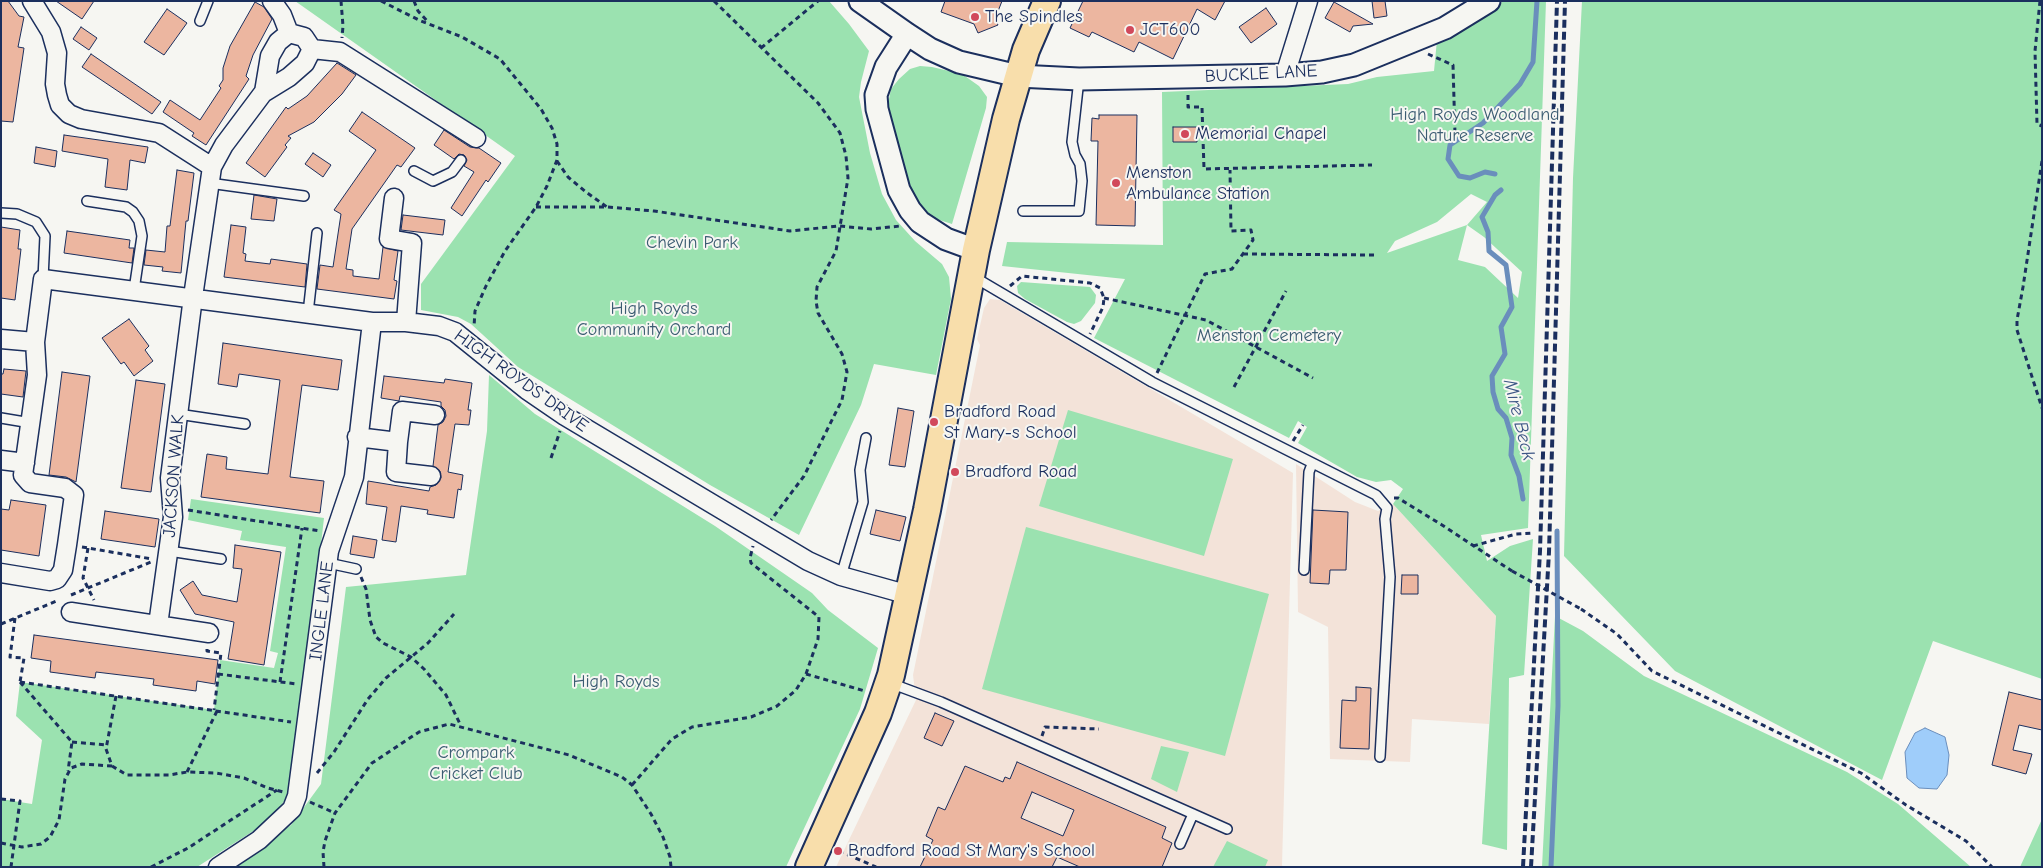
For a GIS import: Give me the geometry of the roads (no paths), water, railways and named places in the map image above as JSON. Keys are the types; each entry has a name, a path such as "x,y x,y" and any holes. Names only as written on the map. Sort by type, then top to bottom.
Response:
{"main road":[{"path":"809,867 878,713 886,688 909,595 956,361 976,250 1006,119 1031,36 1047,1"}],"street":[{"path":"32,1 51,32 57,53 55,84 57,95 60,105 68,114 81,119 159,133 210,175 224,145 264,92 288,77 305,62 312,48"},
{"path":"272,1 282,15 290,33"},
{"name":"BUCKLE LANE","path":"860,1 930,49 959,62 1018,76 1079,79 1285,75 1322,72 1354,65 1445,28 1489,1"},
{"path":"1285,75 1308,1"},
{"path":"264,92 270,56 278,42 290,33"},
{"path":"290,33 304,37 312,48 340,52 474,142"},
{"path":"906,34 886,67 876,95 877,109 899,190 910,210 920,222 946,239 976,250"},
{"name":"JACKSON WALK","path":"158,626 169,552 173,508 170,478 192,297 210,175"},
{"path":"394,198 389,239 412,243 406,322"},
{"path":"1,573 50,581 57,579 63,570 67,545 74,495 65,488 30,483 23,475 37,375 35,342 43,279"},
{"name":"HIGH ROYDS DRIVE","path":"43,279 372,322 406,322 439,326 455,332 527,390 564,416 808,561 841,576 909,595"},
{"name":"INGLE LANE","path":"218,867 260,840 292,809 297,796 328,563 335,533 354,477 357,437 372,322"},
{"path":"1,339 35,342"},
{"path":"431,476 396,472 402,410 435,415"},
{"path":"357,437 398,442"},
{"path":"1,460 25,463"},
{"path":"67,602 92,615 209,633"}],"lane":[{"path":"200,20 208,1"},
{"path":"1023,212 1079,211 1081,172 1072,142 1079,79"},
{"path":"414,171 433,181 452,172 461,160"},
{"path":"210,175 304,196"},
{"path":"87,201 126,207 139,220 142,236 134,290"},
{"path":"1,213 17,214 36,222 45,236 43,279"},
{"path":"308,313 317,232"},
{"path":"971,276 1152,382 1376,495 1387,508 1385,519 1390,577 1380,758"},
{"path":"178,414 245,424"},
{"path":"1,418 31,423"},
{"path":"841,576 863,502 860,470 866,438"},
{"path":"1304,570 1309,472 1312,464"},
{"path":"169,552 221,560"},
{"path":"328,563 356,569"},
{"path":"886,688 941,702 1227,829"},
{"path":"1180,844 1193,814"}],"water":[{"path":"1925,728 1945,737 1949,755 1947,775 1937,789 1919,788 1907,778 1905,752 1915,733"}],"waterway":[{"name":"Mire Beck","path":"1495,174 1485,172 1470,178 1459,176 1448,159 1450,145 1483,123 1520,84 1533,62 1537,1"},
{"name":"Mire Beck","path":"1501,190 1495,195 1482,217 1488,232 1489,251 1506,265 1512,307 1501,327 1505,354 1492,376 1493,392 1498,409 1506,418 1512,438 1511,455 1519,476 1523,499"},
{"name":"Mire Beck","path":"1551,867 1558,706 1557,531"}],"railway":[{"path":"1523,867 1540,551 1557,1"},
{"path":"1531,867 1549,552 1565,1"}],"place":[{"name":"The Spindles","path":"975,17"},
{"name":"JCT600","path":"1130,30"},
{"name":"Memorial Chapel","path":"1185,134"},
{"name":"Menston Ambulance Station","path":"1116,183"},
{"name":"Bradford Road St Mary-s School","path":"934,422"},
{"name":"Bradford Road","path":"955,472"},
{"name":"Bradford Road St Mary's School","path":"838,851"}],"park label":[{"name":"High Royds Woodland Nature Reserve","path":"1475,125"},
{"name":"Chevin Park","path":"692,243"},
{"name":"High Royds Community Orchard","path":"654,319"},
{"name":"Menston Cemetery","path":"1269,336"},
{"name":"High Royds","path":"616,682"},
{"name":"Crompark Cricket Club","path":"476,763"}]}
